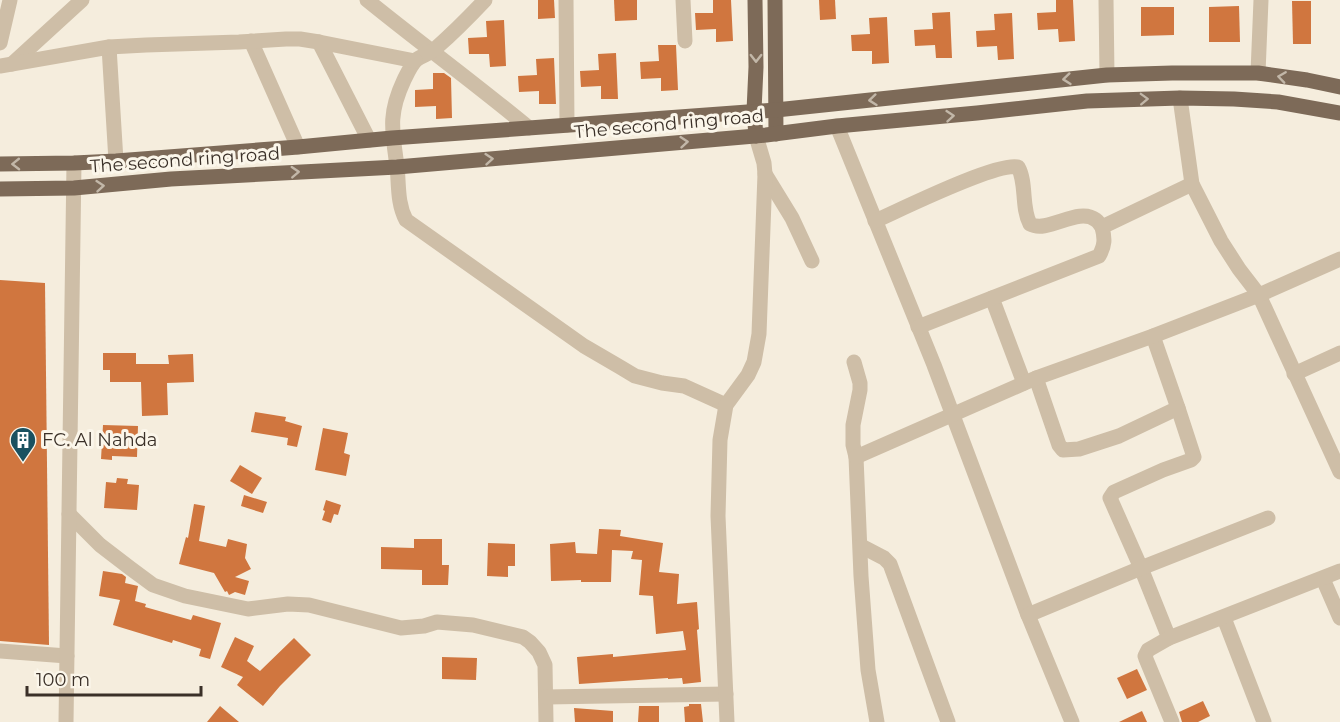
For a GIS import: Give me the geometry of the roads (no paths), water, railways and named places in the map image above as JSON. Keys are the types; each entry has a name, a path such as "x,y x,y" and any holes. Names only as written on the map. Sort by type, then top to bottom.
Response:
{"main road":[{"path":"755,0 754,111 756,136"},
{"path":"775,0 776,134"},
{"name":"The second ring road","path":"0,164 116,161 776,110 1107,75 1258,73 1340,87"},
{"name":"The second ring road","path":"0,189 74,188 182,178 397,167 756,136 1087,101 1234,99 1278,102 1340,113"}],"street":[{"path":"0,43 10,0"},
{"path":"6,65 82,0"},
{"path":"367,0 529,128"},
{"path":"485,0 432,52 415,61 399,92 392,122 401,211 406,220 584,346 635,376 684,386 726,405"},
{"path":"566,0 567,125"},
{"path":"683,0 685,41"},
{"path":"1106,0 1107,75"},
{"path":"1258,73 1261,0"},
{"path":"6,65 109,47 286,39 320,42 415,61"},
{"path":"251,41 298,147"},
{"path":"320,42 369,140"},
{"path":"109,47 116,161"},
{"path":"1180,98 1192,184 1221,241 1259,295 1340,472"},
{"path":"837,126 934,365 1028,615 1072,722"},
{"path":"776,134 764,169 812,261"},
{"path":"728,722 718,516 720,440 726,405 748,375 754,362 759,333 764,169 756,136"},
{"path":"66,722 74,163"},
{"path":"875,221 982,175 1014,166 1021,173 1025,208 1030,224 1040,226 1087,216 1095,219 1102,227 1105,240 1099,256 918,327"},
{"path":"1102,227 1192,184"},
{"path":"856,457 1030,380 1259,295 1340,259"},
{"path":"992,298 1063,450 1079,448 1119,436 1178,408"},
{"path":"1153,336 1193,459 1114,492 1110,498 1169,638"},
{"path":"1294,374 1340,353"},
{"path":"854,362 860,383 853,425 853,445 856,457 861,576 868,670 877,722"},
{"path":"69,514 100,545 153,585 185,596 248,609 288,604 309,605 401,628 424,626 437,622 473,625 523,637 539,652 545,665 546,722"},
{"path":"1028,615 1268,518"},
{"path":"861,546 884,558 890,564 948,722"},
{"path":"1172,722 1145,656 1148,650 1169,638 1340,571"},
{"path":"1323,579 1340,618"},
{"path":"1224,618 1264,722"},
{"path":"0,651 67,656"},
{"path":"546,697 726,694"}],"place":[{"name":"FC. Al Nahda","path":"23,463"}]}
